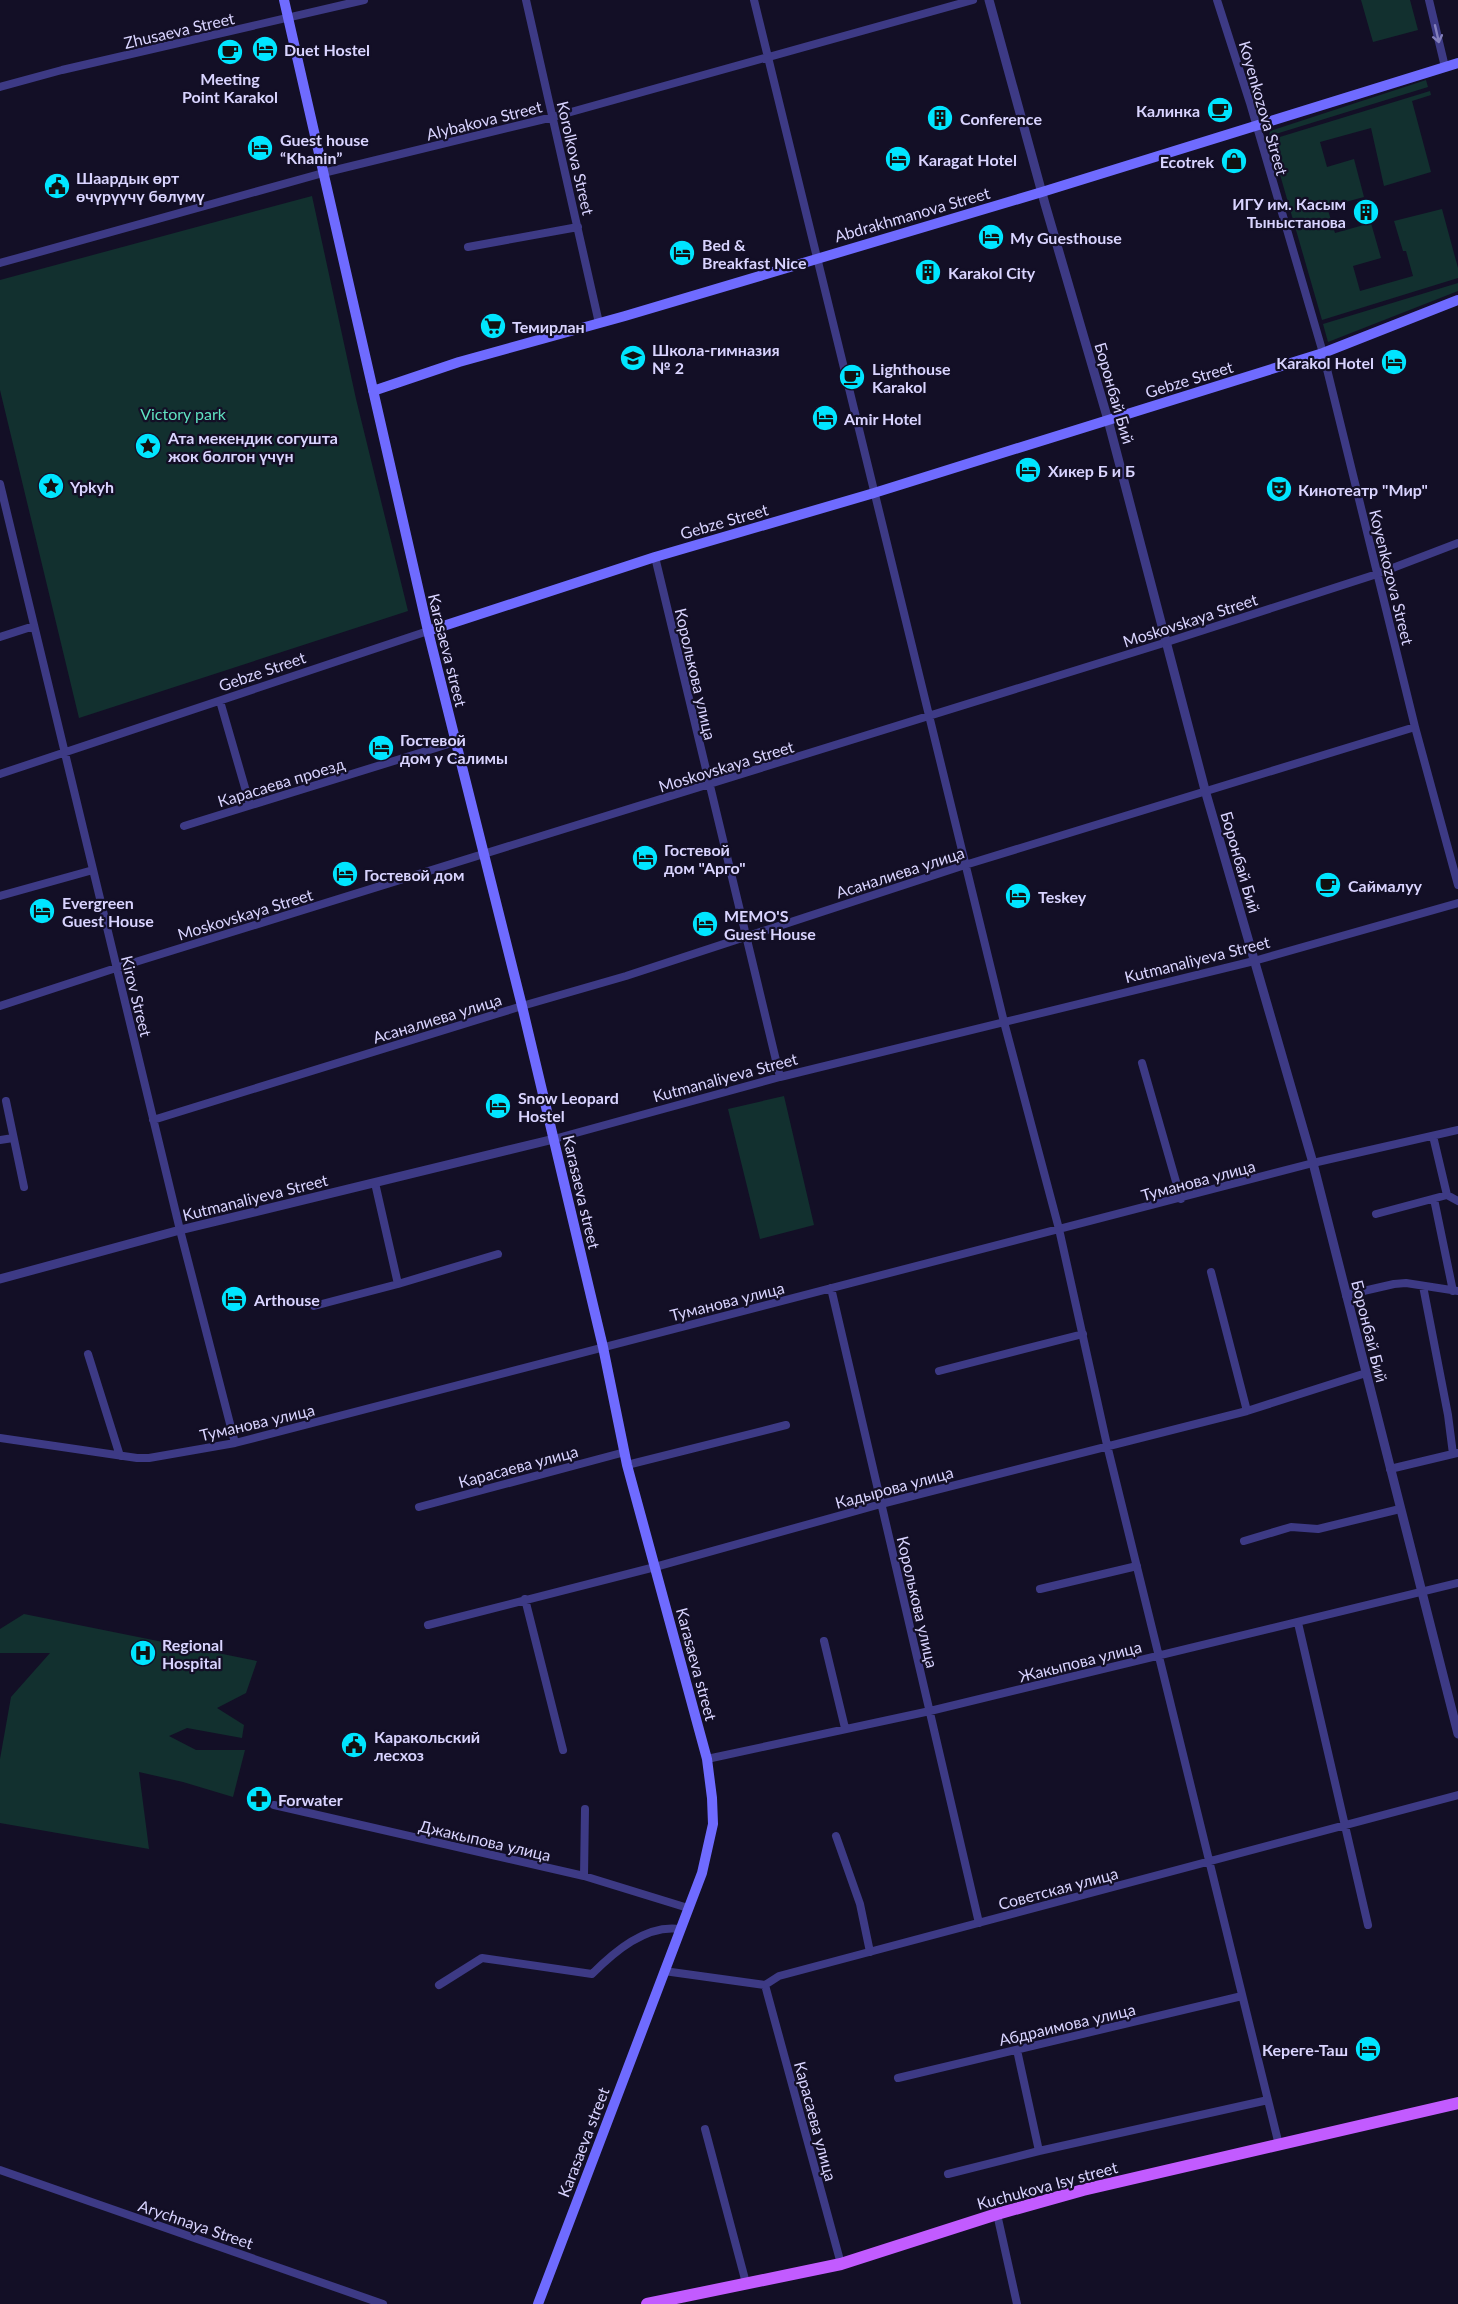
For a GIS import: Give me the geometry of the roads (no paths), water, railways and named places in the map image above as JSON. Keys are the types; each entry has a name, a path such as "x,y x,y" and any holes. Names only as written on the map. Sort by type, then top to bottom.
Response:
{"main road":[{"name":"Karasaeva street","path":"284,0 428,631 554,1139 603,1347 627,1465 706,1759 712,1798 713,1824 702,1873 538,2304"},
{"name":"Abdrakhmanova Street","path":"373,391 459,362 1042,192 1458,63"},
{"name":"Gebze Street","path":"428,631 655,557 874,493 1323,353 1458,300"},
{"name":"Kuchukova Isy street","path":"647,2304 840,2264 997,2214 1083,2190 1458,2103"}],"street":[{"name":"Zhusaeva Street","path":"0,87 62,70 364,0"},
{"name":"Korolkova Street","path":"526,0 599,323"},
{"path":"754,0 965,865 1059,1229 1107,1445 1279,2145"},
{"name":"Alybakova Street","path":"0,263 323,173 553,117 973,0"},
{"name":"Боронбай Бий","path":"990,0 1042,192 1108,420 1205,790 1313,1163 1458,1734"},
{"name":"Koyenkozova Street","path":"1217,0 1323,353 1415,727 1458,885"},
{"path":"1429,0 1445,67"},
{"path":"468,247 578,227"},
{"name":"Kirov Street","path":"0,484 2,505 34,626 180,1230 235,1443"},
{"name":"Moskovskaya Street","path":"0,1006 1167,642 1377,574 1458,543"},
{"name":"Королькова улица","path":"655,557 780,1077"},
{"path":"0,638 34,626"},
{"name":"Gebze Street","path":"0,774 428,631"},
{"path":"220,701 250,805"},
{"name":"Асаналиева улица","path":"153,1120 626,976 965,865 1415,727"},
{"name":"Карасаева проезд","path":"184,826 456,742"},
{"path":"0,896 93,870"},
{"name":"Kutmanaliyeva Street","path":"0,1279 180,1230 554,1139 780,1077 1254,961 1458,903"},
{"path":"1142,1063 1181,1198"},
{"path":"6,1101 24,1187"},
{"name":"Туманова улица","path":"0,1438 120,1456 149,1458 235,1443 1313,1163 1458,1130"},
{"path":"1432,1136 1447,1195"},
{"path":"0,1140 13,1138"},
{"path":"375,1183 398,1284"},
{"path":"1376,1214 1447,1195 1458,1201"},
{"path":"1346,1295 1394,1284 1455,1291 1434,1199"},
{"path":"314,1306 498,1254"},
{"path":"1211,1272 1247,1411"},
{"path":"1390,1469 1456,1453 1423,1286"},
{"name":"Королькова улица","path":"831,1288 979,1923"},
{"path":"939,1371 1083,1334"},
{"path":"88,1354 120,1456"},
{"name":"Кадырова улица","path":"428,1625 655,1567 881,1504 1247,1411 1366,1373"},
{"path":"627,1465 786,1425"},
{"name":"Карасаева улица","path":"419,1507 625,1452"},
{"path":"1244,1541 1291,1527 1318,1529 1400,1509"},
{"path":"1040,1589 1137,1566"},
{"name":"Жакыпова улица","path":"706,1759 930,1711 1421,1594 1458,1583"},
{"path":"525,1599 563,1750"},
{"path":"1298,1623 1368,1925"},
{"path":"824,1641 845,1728"},
{"name":"Советская улица","path":"664,1971 765,1984 780,1976 1458,1795"},
{"name":"Джакыпова улица","path":"274,1805 585,1876 688,1908"},
{"path":"585,1809 585,1876"},
{"path":"836,1836 860,1904 870,1952"},
{"path":"440,1985 482,1958 592,1974 643,1935 659,1929 680,1929"},
{"name":"Карасаева улица","path":"765,1984 840,2264"},
{"name":"Абдраимова улица","path":"898,2078 1242,1996"},
{"path":"1017,2050 1039,2151"},
{"path":"948,2174 1039,2151 1268,2100"},
{"path":"705,2129 746,2283"},
{"name":"Arychnaya Street","path":"0,2170 383,2304"},
{"path":"997,2214 1017,2304"}],"place":[{"name":"Duet Hostel","path":"265,49"},
{"name":"Meeting Point Karakol","path":"230,52"},
{"name":"Калинка","path":"1220,110"},
{"name":"Conference","path":"940,118"},
{"name":"Guest house “Khanin”","path":"260,148"},
{"name":"Karagat Hotel","path":"898,159"},
{"name":"Ecotrek","path":"1234,161"},
{"name":"Шаардык өрт өчүрүүчү бөлүмү","path":"57,186"},
{"name":"ИГУ им. Касым Тыныстанова","path":"1366,212"},
{"name":"My Guesthouse","path":"991,237"},
{"name":"Bed & Breakfast Nice","path":"682,253"},
{"name":"Karakol City","path":"928,272"},
{"name":"Темирлан","path":"493,326"},
{"name":"Школа-гимназия № 2","path":"633,358"},
{"name":"Karakol Hotel","path":"1394,362"},
{"name":"Lighthouse Karakol","path":"852,377"},
{"name":"Amir Hotel","path":"825,418"},
{"name":"Ата мекендик согушта жок болгон үчүн","path":"148,446"},
{"name":"Хикер Б и Б","path":"1028,470"},
{"name":"Ypkyh","path":"51,486"},
{"name":"Кинотеатр \"Мир\"","path":"1279,489"},
{"name":"Гостевой дом у Салимы","path":"381,748"},
{"name":"Гостевой дом \"Арго\"","path":"645,858"},
{"name":"Гостевой дом","path":"345,874"},
{"name":"Саймалуу","path":"1328,885"},
{"name":"Teskey","path":"1018,896"},
{"name":"Evergreen Guest House","path":"42,911"},
{"name":"MEMO'S Guest House","path":"705,924"},
{"name":"Snow Leopard Hostel","path":"498,1106"},
{"name":"Arthouse","path":"234,1299"},
{"name":"Regional Hospital","path":"143,1653"},
{"name":"Каракольский лесхоз","path":"354,1745"},
{"name":"Forwater","path":"259,1799"},
{"name":"Кереге-Таш","path":"1368,2049"}],"park label":[{"name":"Victory park","path":"183,413"}]}
